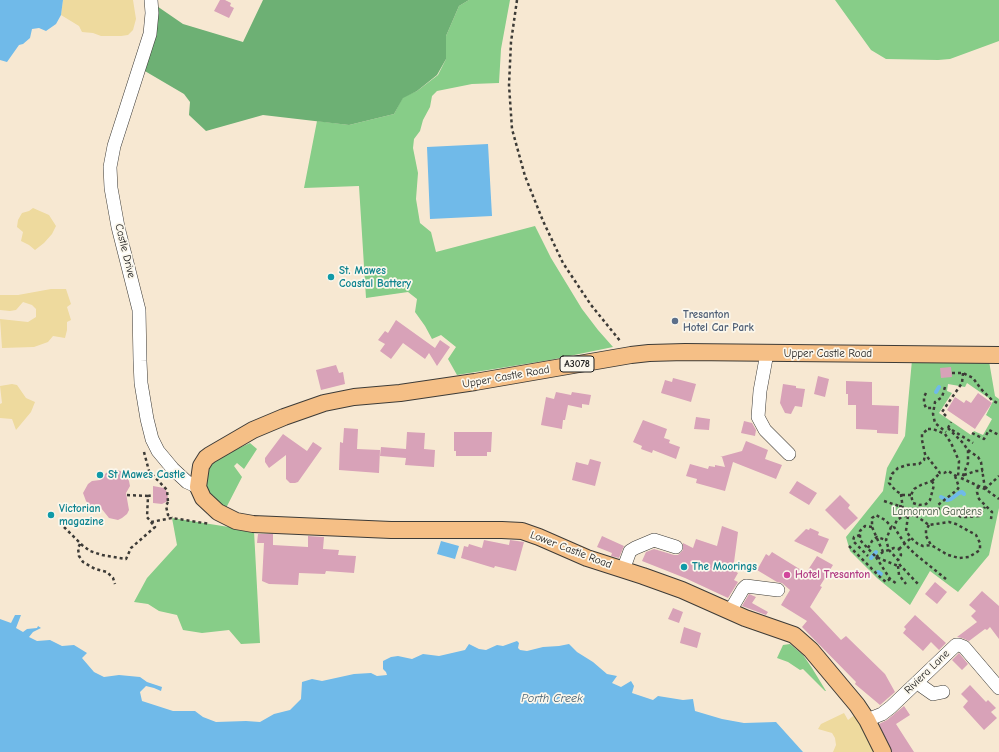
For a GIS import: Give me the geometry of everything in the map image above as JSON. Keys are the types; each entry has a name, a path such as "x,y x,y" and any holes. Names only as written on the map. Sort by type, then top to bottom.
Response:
{"main road":[{"name":"Upper Castle Road","path":"199,489 201,466 210,454 253,430 308,408 345,399 453,386 631,355 666,352 999,355"},
{"name":"Lower Castle Road","path":"199,489 206,503 218,512 244,523 391,530 513,530 539,537 587,558 682,590 750,620 794,635 802,641 820,659 867,720 883,752"}],"street":[{"name":"Castle Drive","path":"151,0 152,13 150,34 114,146 110,167 111,188 118,227 139,310 141,383 152,439 158,451 173,470 187,482 199,489"},
{"path":"767,353 760,391 758,417 765,430 789,454"},
{"path":"623,570 630,551 645,543 657,541 676,547"},
{"path":"730,611 742,589 746,586 778,590"},
{"name":"Riviera Lane","path":"867,720 879,716 888,709 954,646 959,645 969,652 999,688"},
{"path":"918,682 933,694 943,692"}],"path":[{"path":"517,0 511,42 509,85 512,128 525,176 543,221 563,262 591,305 631,355"},
{"path":"952,373 963,373 973,378 981,389 992,400 999,404"},
{"path":"946,416 942,412 962,384 963,373"},
{"path":"945,388 942,397 935,402 933,414 935,423 952,443 959,461 961,477"},
{"path":"926,393 924,403 926,408 933,408"},
{"path":"945,433 951,422"},
{"path":"948,428 973,443"},
{"path":"948,428 968,450 978,457 983,471 985,489"},
{"path":"911,495 901,494 896,491 889,483 892,474 898,468 907,465 919,464 924,460 925,454 922,434 928,429 945,433"},
{"path":"972,433 984,439 989,430 999,435"},
{"path":"961,477 968,463 968,450"},
{"path":"925,454 940,473"},
{"path":"932,480 934,486 930,500 926,504 919,505 913,503 911,495 914,489 932,480 940,473 948,471 955,476 961,477 985,489 999,499"},
{"path":"961,477 976,471 983,471"},
{"path":"955,476 959,487 938,505 939,510 946,514 954,513 961,517 979,516 985,507"},
{"path":"985,489 999,476"},
{"path":"978,486 977,492 979,499 985,507 992,512 991,519"},
{"path":"127,494 152,495"},
{"path":"901,494 903,510 909,515"},
{"path":"64,527 80,544 90,551 102,555 126,559 131,548 155,527 147,517 147,496"},
{"path":"151,522 172,518 168,515 166,506 168,502 166,501"},
{"path":"884,501 899,506 905,506"},
{"path":"915,515 919,511 919,505"},
{"path":"883,552 872,526 872,518 876,515 893,527 905,544 915,554 946,579"},
{"path":"909,515 906,531 911,538 923,546 931,544"},
{"path":"906,584 899,575 898,560 889,550 886,540 897,520 909,515 915,515 928,525 949,522 962,526 976,535 980,543 980,550 969,556 959,558 948,555 931,544 926,536 928,525"},
{"path":"872,526 865,526 860,531 860,540 876,557 890,579 897,584"},
{"path":"860,535 854,537 853,541 868,556"},
{"path":"877,537 886,540"},
{"path":"868,548 872,541 877,537"},
{"path":"876,557 883,552 894,548 899,549 911,538"},
{"path":"80,544 78,548 79,556 83,562 95,569 107,572 114,578 115,584"},
{"path":"849,546 886,582 890,579"},
{"path":"891,564 898,560 901,555 899,549"},
{"path":"864,561 871,552"},
{"path":"876,557 899,566 918,584"}],"green space":[{"path":"263,0 469,0 459,6 446,36 446,59 437,75 417,91 403,98 394,114 349,125 263,115 206,131 189,115 190,102 184,94 138,67 151,2 183,24 243,42"},
{"path":"469,0 510,0 501,49 499,83 472,84 437,91 432,96 430,107 423,120 420,131 414,139 413,148 418,173 416,199 420,223 431,232 436,252 535,226 551,258 582,309 613,347 550,360 457,375 448,359 456,347 441,335 432,339 415,312 417,299 408,292 366,298 359,186 304,188 317,121 349,125 394,114 403,97 417,91 438,75 446,59 446,36 459,6"},
{"path":"835,0 999,0 999,41 950,59 886,59 871,50"},
{"name":"Lamorran Gardens","path":"912,360 989,361 995,396 999,399 999,508 989,555 958,592 930,571 910,605 877,578 850,551 846,537 883,491 887,468 905,436","holes":["967,383 993,401 986,415 992,419 983,435 974,431 971,435 939,413 952,393 947,391 948,384 965,387"]},
{"path":"250,443 257,449 244,469 237,463 234,466 242,477 225,510 205,490 205,472 211,463 217,458"},
{"path":"172,518 254,531 260,643 241,644 229,630 202,633 183,630 177,615 159,611 148,604 134,602 147,578 177,545"},
{"path":"790,644 803,655 826,691 803,669 800,670 788,662 777,658 783,645"}],"sand":[{"path":"63,0 133,0 136,19 133,30 128,35 121,36 101,36 93,33 82,32 79,26 61,15"},
{"path":"33,208 49,215 56,226 52,234 35,250 21,241 23,232 17,227 18,220 22,213"},
{"path":"51,289 66,289 71,304 67,307 71,320 67,322 65,338 53,336 48,342 34,347 2,348 0,319 28,322 36,317 36,309 32,305 23,302 16,310 0,310 0,295 18,295"},
{"path":"12,384 17,385 26,398 35,402 31,412 16,430 12,419 0,418 0,404 2,403 0,386"},
{"path":"844,713 848,720 857,713 879,752 833,752 836,745 835,738 832,733 818,729 821,724"}],"water":[{"path":"0,0 63,0 61,15 56,24 46,31 39,28 32,29 30,38 23,44 19,45 7,62 0,60"},
{"path":"488,144 492,216 430,219 427,147"},
{"path":"441,541 459,546 455,559 437,554"},
{"name":"Porth Creek","path":"15,615 21,615 16,628 23,632 27,629 37,628 38,626 41,628 33,632 29,637 37,641 50,640 62,646 74,645 87,653 82,658 94,672 104,677 119,675 140,677 147,682 162,687 161,691 146,686 140,692 142,701 173,711 195,711 203,717 216,722 260,722 274,714 290,710 301,699 302,682 312,679 322,681 354,674 371,673 377,676 387,675 383,669 383,661 391,657 398,656 412,659 423,654 439,656 465,650 469,644 479,649 486,650 497,645 503,646 517,641 519,643 518,648 520,650 527,651 543,647 569,644 577,652 593,662 607,674 617,676 612,683 621,687 631,681 634,686 632,693 653,700 658,696 683,700 693,699 695,711 722,719 744,723 776,722 803,752 0,752 0,619 11,623"}],"building":[{"path":"220,0 225,0 231,3 230,6 234,8 229,18 214,11"},
{"path":"396,320 435,348 440,340 450,347 437,366 429,353 425,359 403,343 391,359 380,351 385,344 378,340 385,331 388,333"},
{"path":"336,365 339,373 343,372 345,384 321,390 316,370"},
{"path":"951,367 952,377 941,378 940,368"},
{"path":"818,376 829,379 825,397 814,394"},
{"path":"673,378 696,384 691,402 661,393 665,380 672,382"},
{"path":"846,381 872,382 872,405 899,406 898,434 877,433 877,430 856,429 856,405 848,405"},
{"path":"783,384 805,389 802,407 795,406 791,414 785,413 780,403"},
{"path":"556,392 571,395 572,392 591,395 589,405 582,404 582,408 568,405 565,420 563,420 562,429 541,425 546,397 554,399"},
{"path":"978,393 992,403 975,429 947,410 955,397 964,403 966,400 971,403"},
{"path":"696,417 710,419 709,430 694,429"},
{"path":"643,420 667,429 664,438 670,440 669,443 680,447 676,459 653,450 652,453 641,449 642,446 633,442"},
{"path":"744,421 752,423 756,430 755,436 741,433"},
{"path":"344,428 358,429 357,449 380,450 379,473 339,470 340,442 343,443"},
{"path":"407,432 425,433 424,449 435,450 434,467 405,465 406,458 380,456 381,447 406,449"},
{"path":"454,432 492,432 491,452 487,452 487,456 456,456 456,451 454,451"},
{"path":"283,434 307,451 313,442 322,448 298,482 295,483 290,483 286,479 286,455 269,468 265,462 265,458"},
{"path":"746,441 768,450 765,459 782,465 776,479 733,462 725,491 696,483 697,479 686,476 690,464 708,469 709,466 715,467 715,465 725,467 722,457 720,457 742,451"},
{"path":"590,459 601,462 595,486 572,480 576,462 588,465"},
{"name":"St Mawes Castle","path":"115,469 125,473 130,486 126,493 129,510 127,514 118,520 109,518 101,508 89,505 83,493 88,484 92,481 100,480 106,473"},
{"path":"797,481 817,493 809,505 789,493"},
{"path":"153,486 164,488 167,492 168,499 166,502 162,504 153,503"},
{"path":"840,495 850,505 848,508 858,518 845,530 825,510"},
{"path":"722,526 738,532 733,570 738,573 734,580 738,582 728,598 685,578 642,561 646,552 654,549 678,555 683,550 683,543 693,548 696,539 717,546"},
{"path":"810,528 819,532 818,535 829,539 822,554 794,541 806,529 809,530"},
{"path":"258,534 273,534 273,545 308,547 308,536 324,537 323,549 339,550 338,555 356,556 354,573 326,571 325,574 299,573 298,585 269,584 262,581 264,543 257,543"},
{"path":"602,536 624,546 619,558 611,556 612,553 597,547"},
{"path":"484,540 509,545 510,540 524,542 516,571 495,566 494,568 461,558 464,546 468,547 469,544 482,548"},
{"path":"772,552 806,573 817,556 833,565 820,586 822,587 810,607 841,640 846,636 885,674 895,692 880,705 855,684 856,682 802,627 807,621 781,605 790,590 782,583 777,582 757,570 766,554 769,556"},
{"path":"935,582 947,592 937,604 925,594"},
{"path":"982,591 999,606 999,639 990,627 969,641 957,637 977,622 971,616 976,611 969,605"},
{"path":"749,594 756,597 752,603 768,612 766,615 742,606"},
{"path":"673,608 683,612 679,623 668,619"},
{"path":"915,615 946,643 939,650 931,642 923,651 903,633 906,629 904,627"},
{"path":"684,627 701,633 697,648 680,643"},
{"path":"959,653 968,664 962,670 952,660"},
{"path":"970,685 986,702 988,700 996,708 991,712 997,718 984,730 963,707 968,701 961,694"},
{"path":"904,706 910,715 896,724 914,752 892,752 879,724 887,720"}],"waterway":[{"path":"936,392 939,387"},
{"path":"941,497 947,500 959,493 962,492 964,494"},
{"path":"871,558 876,552"}],"place":[{"name":"St. Mawes Coastal Battery","path":"331,277"},
{"name":"Tresanton Hotel Car Park","path":"675,321"},
{"name":"St Mawes Castle","path":"100,475"},
{"name":"Victorian magazine","path":"51,515"},
{"name":"The Moorings","path":"684,567"},
{"name":"Hotel Tresanton","path":"787,575"}]}
